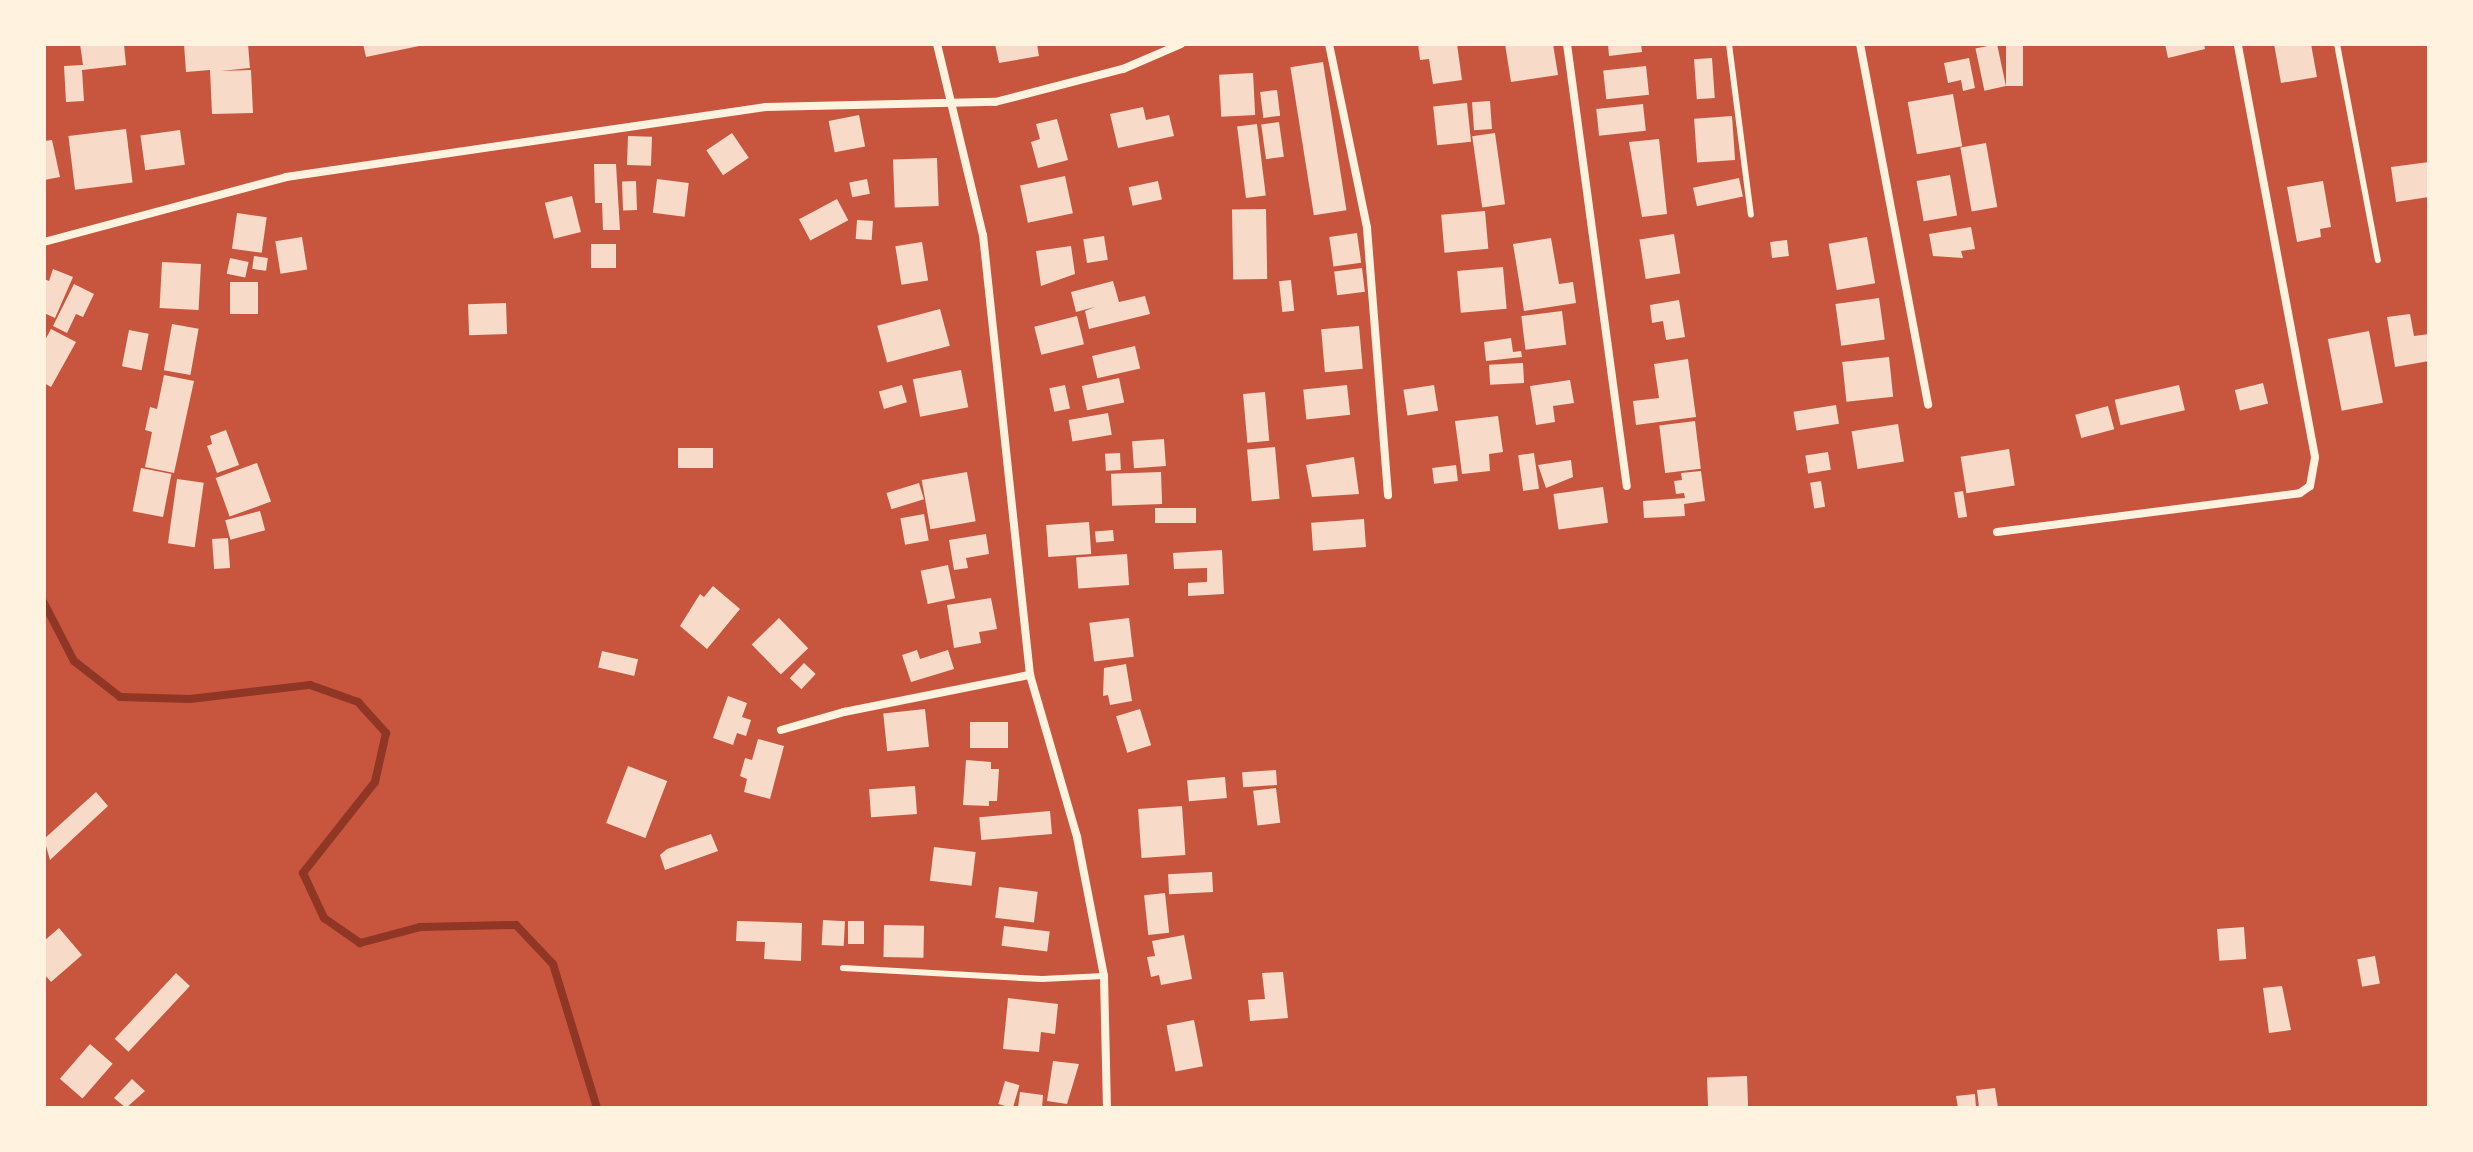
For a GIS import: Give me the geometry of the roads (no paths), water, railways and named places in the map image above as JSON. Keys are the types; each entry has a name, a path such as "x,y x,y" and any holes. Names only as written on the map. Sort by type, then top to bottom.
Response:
{"street":[{"path":"937,44 946,101 983,235 1030,675 1077,837 1104,976 1107,1108"},
{"path":"44,242 286,177 766,107 995,102 1045,92 1123,69 1181,44"},
{"path":"1329,44 1367,228 1388,495"},
{"path":"1567,44 1627,486"},
{"path":"1860,44 1928,405"},
{"path":"1997,532 2300,493 2310,486 2315,457 2238,44"},
{"path":"781,730 844,712 1030,675"}],"lane":[{"path":"1729,44 1751,215"},
{"path":"2337,44 2378,260"},
{"path":"843,968 1042,979 1104,976"}],"waterway":[{"path":"44,603 74,661 120,697 190,699 310,685 358,702 386,733 375,782 303,873 324,918 360,943 420,927 516,925 553,964 597,1108"}]}
